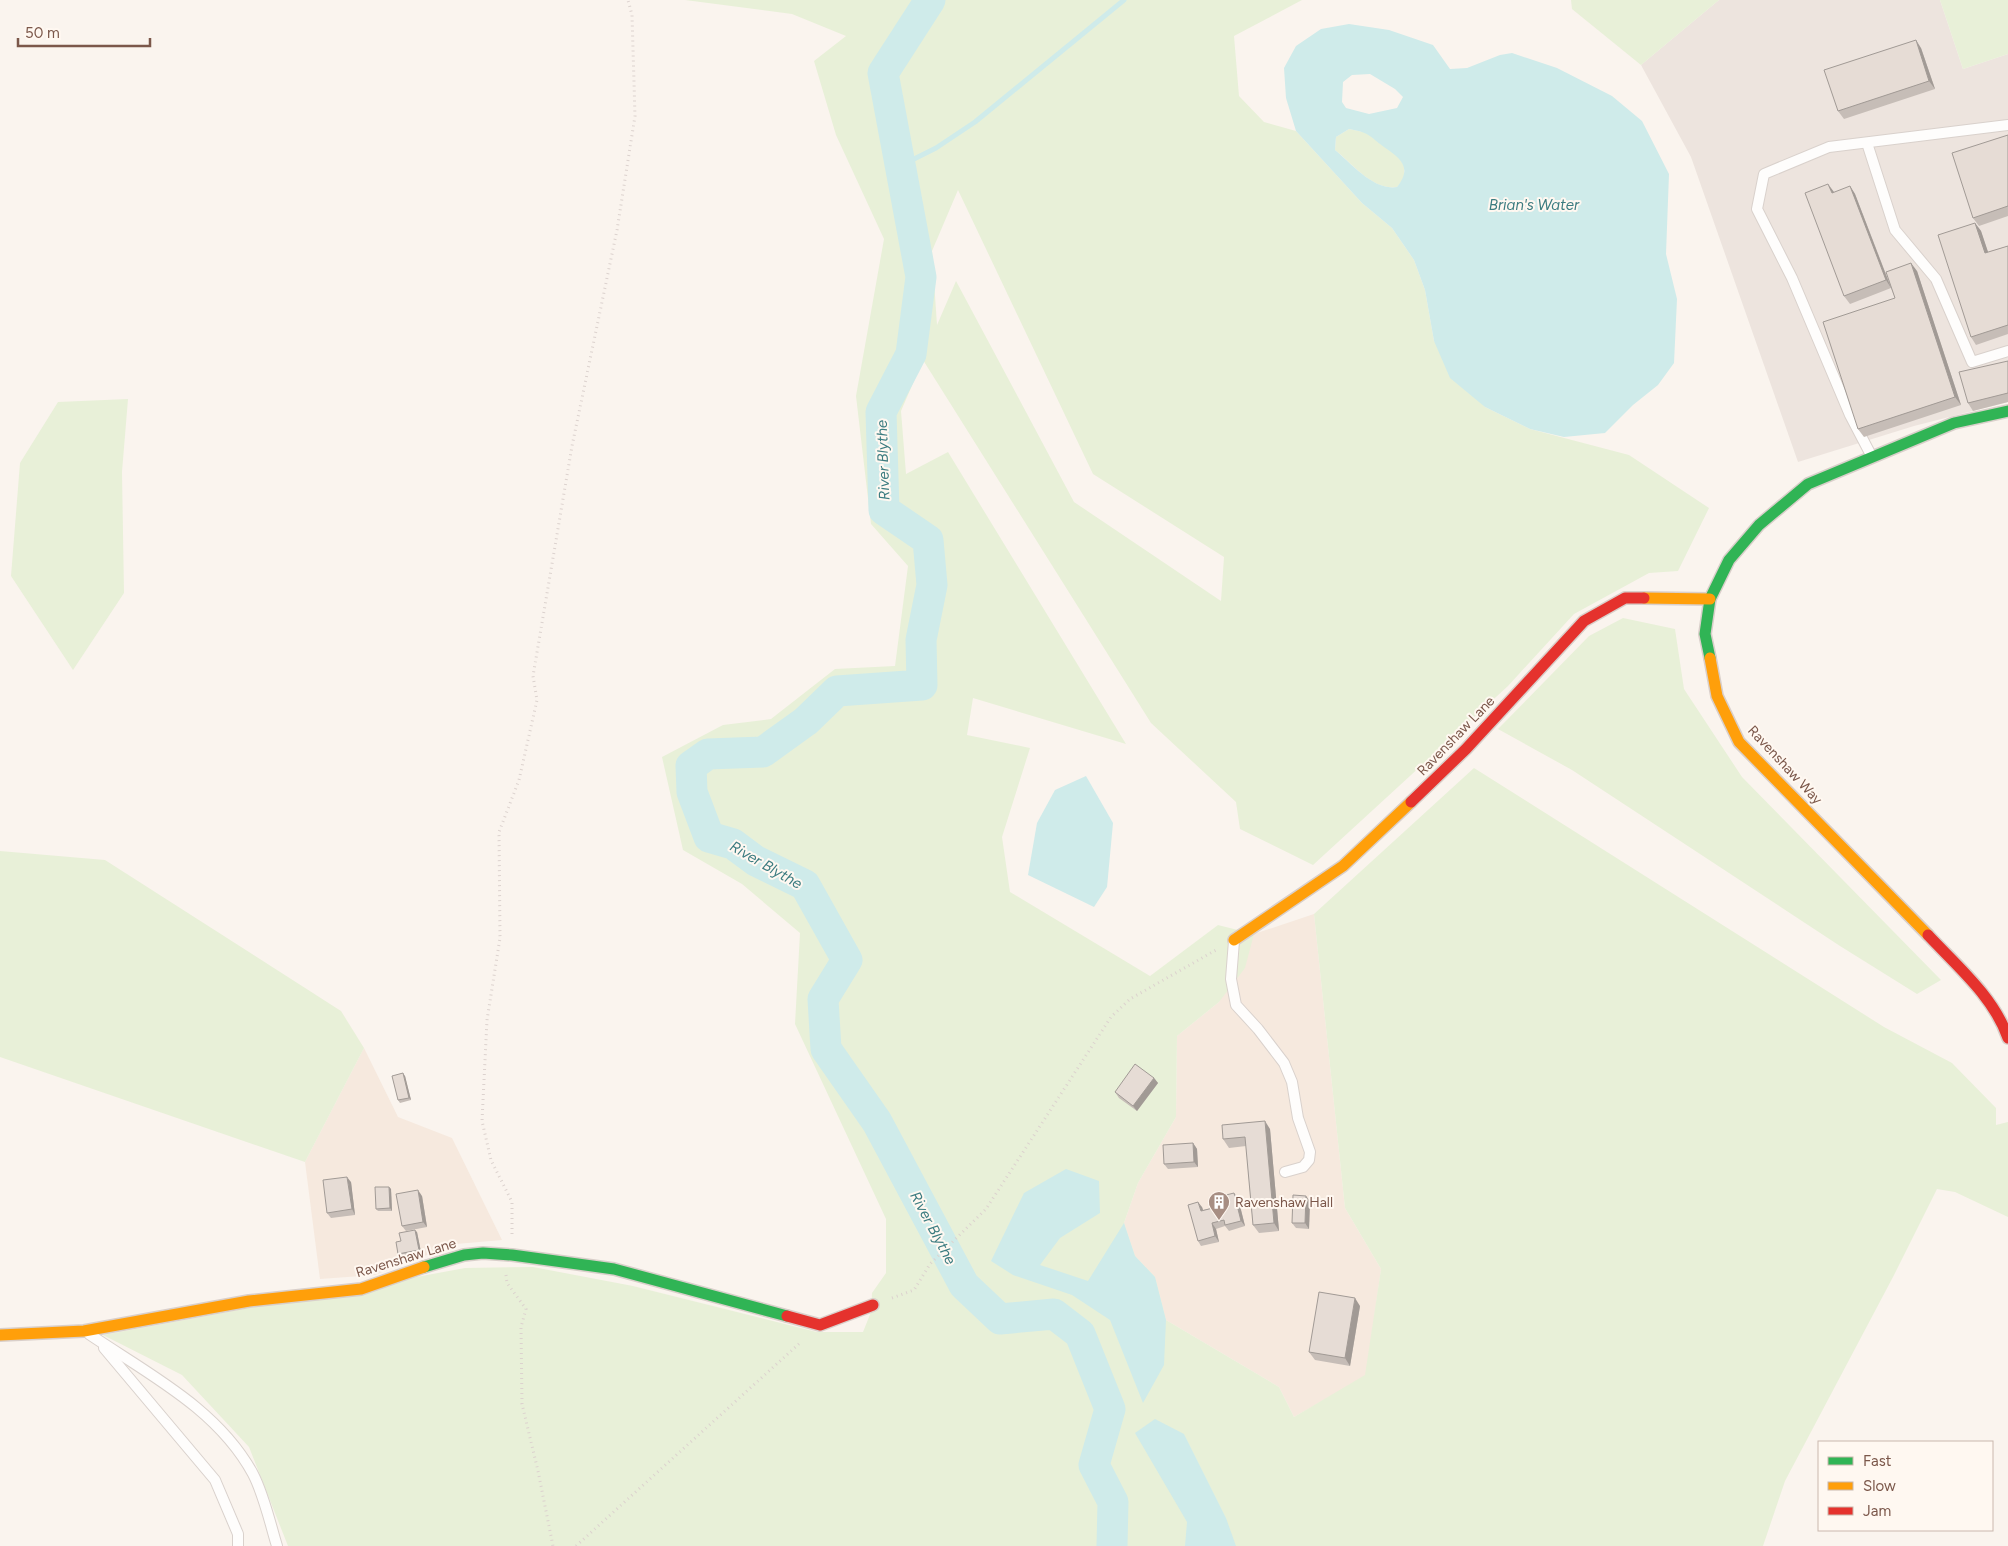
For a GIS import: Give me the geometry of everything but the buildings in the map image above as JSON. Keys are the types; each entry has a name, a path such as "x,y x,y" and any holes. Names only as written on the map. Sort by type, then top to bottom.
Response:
{"street":[{"name":"Ravenshaw Way","path":"2008,411 1954,424 1808,484 1759,525 1729,560 1710,599 1705,634 1717,696 1739,742 1979,988 2005,1029 2008,1038"},
{"name":"Ravenshaw Lane","path":"1234,940 1343,866 1466,749 1584,622 1625,598 1710,599"},
{"name":"Ravenshaw Lane","path":"0,1335 84,1331 249,1301 361,1289 464,1254 483,1253 512,1255 614,1269 820,1325"},
{"path":"820,1325 873,1305"}],"lane":[{"path":"1872,458 1850,415 1792,278 1757,210 1764,174 1830,147 2008,125"},
{"path":"1868,143 1895,230 1936,279 1972,362 2008,351"},
{"path":"1234,940 1231,979 1236,1005 1258,1029 1284,1063 1292,1082 1298,1118 1310,1152 1309,1160 1302,1167 1285,1172"},
{"path":"84,1331 180,1394 234,1444 254,1475 277,1546"},
{"path":"97,1340 215,1480 238,1534 238,1546"}],"path":[{"path":"552,1546 538,1471 522,1404 521,1327 526,1309 507,1283 505,1265 512,1255 512,1202 491,1160 482,1121 487,1020 500,938 499,832 519,780 537,700 533,676 572,446 619,220 635,116 632,15 628,0"},
{"path":"873,1305 914,1290 930,1264 986,1209 1111,1017 1130,999 1234,940"},
{"path":"576,1546 820,1325"}],"shaded area":[{"path":"1719,0 1940,0 1963,69 2008,54 2008,402 1914,426 1798,462 1691,157 1641,65"},
{"path":"1314,914 1345,1208 1381,1269 1366,1376 1294,1417 1279,1387 1166,1320 1155,1277 1135,1256 1124,1223 1138,1183 1176,1117 1177,1036 1219,1002 1254,934"},
{"path":"364,1048 398,1117 452,1138 502,1240 456,1244 375,1275 320,1279 305,1162"}],"green space":[{"path":"685,0 1302,0 1234,36 1239,96 1264,122 1296,131 1362,203 1392,228 1414,260 1425,290 1434,341 1485,407 1530,429 1629,455 1709,508 1678,571 1649,573 1574,614 1508,686 1313,865 1240,829 1236,802 1151,723 923,360 901,411 906,474 948,452 1126,744 973,698 967,735 1030,748 1002,837 1010,892 1150,976 1218,925 1254,934 1245,968 1219,1002 1177,1036 1176,1117 1138,1183 1124,1223 1135,1256 1155,1277 1166,1320 1279,1387 1294,1417 1365,1375 1381,1269 1345,1208 1314,914 1474,768 1884,1027 1952,1063 1996,1108 1996,1125 2008,1122 2008,1217 1955,1192 1937,1189 1893,1277 1785,1481 1763,1546 288,1546 249,1447 182,1375 103,1335 465,1268 533,1267 633,1286 817,1332 863,1332 871,1312 872,1293 886,1273 886,1219 795,1024 800,933 742,884 683,850 662,757 723,725 771,719 835,669 895,666 908,566 871,524 856,396 884,239 836,135 814,61 846,36 792,14","holes":["958,190 1093,474 1224,557 1221,601 1074,502 956,281 937,325 932,251"]},
{"path":"1571,0 1719,0 1641,65 1572,9"},
{"path":"1940,0 2008,0 2008,54 1963,69"},
{"path":"1349,129 1368,133 1398,156 1404,165 1404,179 1397,187 1388,187 1372,181 1335,150 1336,137"},
{"path":"128,399 122,472 124,593 73,670 11,576 20,463 58,402"},
{"path":"1623,618 1675,629 1684,689 1742,777 1941,980 1917,994 1840,946 1572,770 1498,729 1589,636"},
{"path":"0,851 105,860 341,1011 364,1048 305,1162 0,1057"}],"water":[{"name":"Brian's Water","path":"1349,24 1389,30 1433,45 1450,69 1467,68 1500,55 1512,53 1557,68 1612,96 1642,121 1669,174 1666,254 1677,299 1674,363 1658,385 1633,405 1605,433 1564,437 1530,429 1485,407 1450,378 1434,341 1425,290 1414,260 1392,228 1362,203 1296,131 1286,98 1284,68 1296,46 1321,29","holes":["1370,74 1395,89 1403,97 1397,108 1369,114 1346,108 1342,102 1343,82 1352,75","1349,129 1368,135 1399,159 1404,168 1404,174 1397,187 1388,187 1372,181 1335,150 1336,137"]},
{"path":"1086,776 1113,823 1107,887 1094,907 1028,875 1037,823 1055,790"},
{"path":"1066,1169 1099,1181 1100,1213 1060,1238 1040,1265 1088,1281 1124,1223 1135,1256 1155,1277 1166,1320 1164,1365 1143,1403 1110,1320 1072,1295 1013,1275 991,1261 1024,1193"},
{"path":"1155,1419 1184,1434 1226,1518 1236,1546 1185,1546 1187,1522 1135,1433"}],"waterway":[{"name":"River Blythe","path":"930,0 883,73 921,277 911,354 881,412 884,510 928,540 932,585 921,640 922,685 837,691 806,721 763,752 708,754 691,766 692,792 709,837 733,844 756,861 805,885 847,960 823,999 826,1049 877,1122 964,1285 1000,1319 1054,1314 1080,1334 1110,1409 1094,1465 1113,1502 1112,1546"},
{"path":"900,166 936,148 975,122 1124,0"}],"traffic: fast":[{"path":"1710,658 1705,634 1710,599 1729,560 1759,525 1808,484 1954,423 2008,411"},
{"path":"424,1267 464,1255 483,1253 512,1255 614,1269 787,1316"}],"traffic: slow":[{"path":"1644,598 1710,599"},
{"path":"1710,658 1717,696 1739,742 1928,935"},
{"path":"1234,940 1343,866 1411,802"},
{"path":"0,1335 84,1331 249,1301 361,1289 424,1267"}],"traffic: jam":[{"path":"1411,802 1466,749 1584,621 1625,598 1644,598"},
{"path":"1928,935 1974,983 1994,1009 2008,1038"},
{"path":"787,1316 820,1325 873,1305"}],"place":[{"name":"Ravenshaw Hall","path":"1219,1221"}]}
